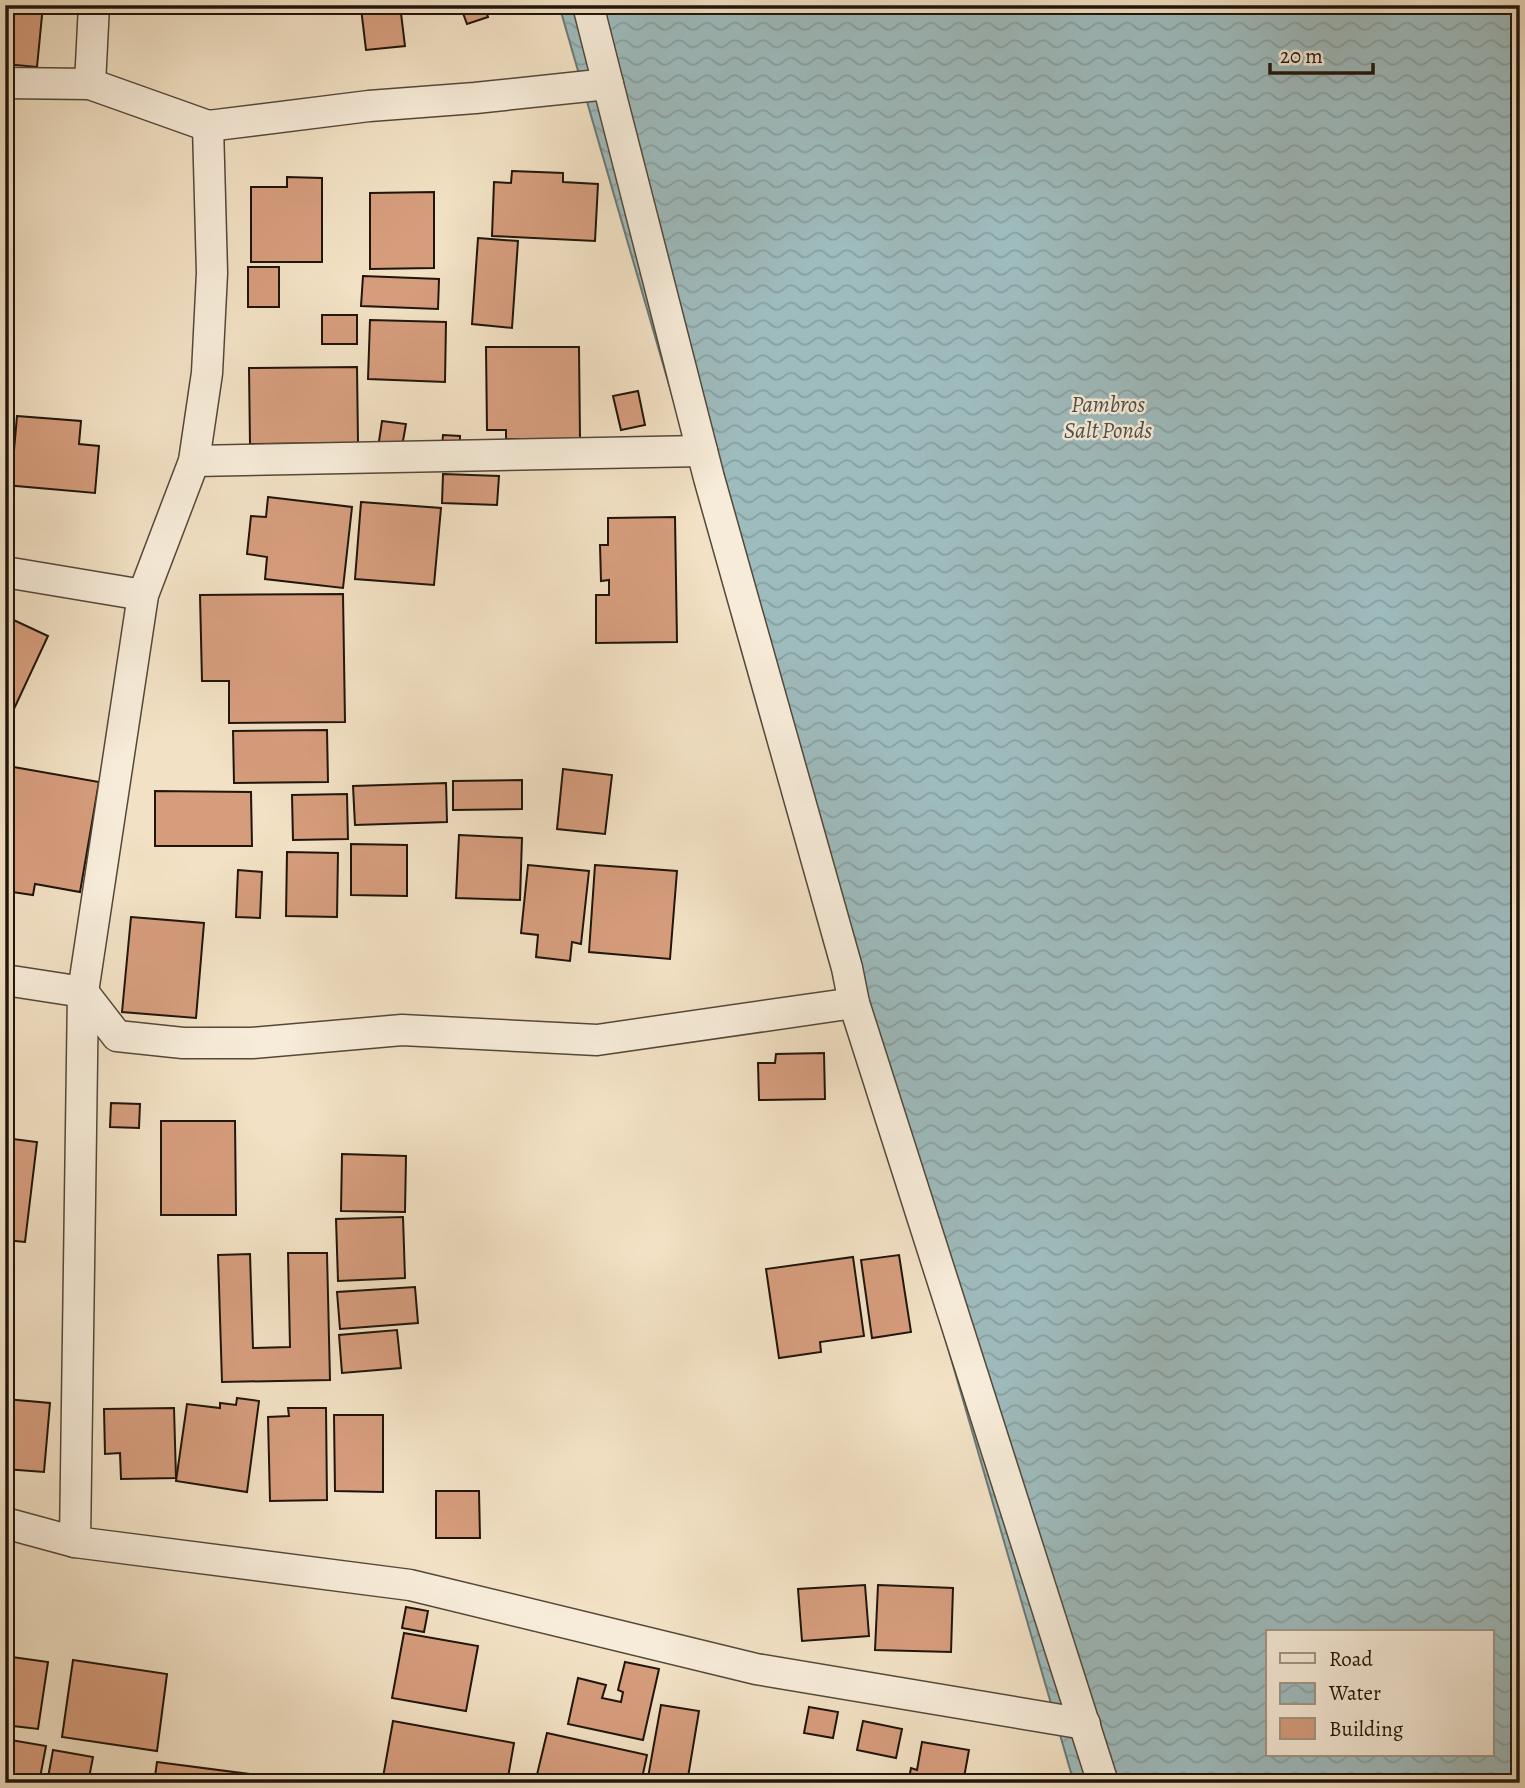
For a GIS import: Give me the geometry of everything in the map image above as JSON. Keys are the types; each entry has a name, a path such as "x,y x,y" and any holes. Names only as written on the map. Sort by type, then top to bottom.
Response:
{"street":[{"path":"90,84 94,5"},
{"path":"588,5 702,451 847,968 854,1003 1103,1783"},
{"path":"5,83 90,84 208,126 369,106 608,84"},
{"path":"75,1542 83,992 143,595 194,461 207,373 212,273 208,126"},
{"path":"194,461 702,451"},
{"path":"5,572 143,595"},
{"path":"5,980 83,992 117,1035 183,1043 252,1043 402,1030 597,1040 854,1003"},
{"path":"5,1524 75,1542 410,1585 756,1669 1085,1724"}],"water":[{"name":"Pambros Salt Ponds","path":"559,5 1520,5 1520,1783 1074,1783"}],"building":[{"path":"5,5 43,5 37,67 5,64"},
{"path":"400,5 405,46 366,50 361,8"},
{"path":"460,5 501,5 486,11 488,17 467,24"},
{"path":"512,171 563,173 563,182 598,184 595,241 492,236 494,182 511,183"},
{"path":"287,177 322,178 322,262 251,262 251,187 287,187"},
{"path":"434,192 434,268 370,269 370,193"},
{"path":"478,238 518,241 512,328 472,324"},
{"path":"248,267 279,267 279,307 248,307"},
{"path":"363,276 439,279 438,309 361,306"},
{"path":"322,315 357,315 357,344 322,344"},
{"path":"370,320 446,322 445,382 368,379"},
{"path":"486,347 579,347 580,439 506,439 506,430 487,430"},
{"path":"357,367 358,443 250,444 249,368"},
{"path":"638,391 645,425 621,430 613,396"},
{"path":"17,416 81,421 79,444 99,446 95,493 5,485 5,461 13,462"},
{"path":"382,421 406,424 401,452 378,448"},
{"path":"443,435 460,436 460,449 442,447"},
{"path":"443,474 499,476 497,505 442,503"},
{"path":"268,497 352,507 343,588 265,579 267,557 247,554 251,516 266,517"},
{"path":"361,502 441,508 434,585 355,579"},
{"path":"675,517 677,642 596,643 596,595 609,595 609,580 601,581 600,545 608,545 608,518"},
{"path":"343,594 345,722 229,723 229,681 202,681 200,595"},
{"path":"5,616 48,636 6,726 5,726"},
{"path":"327,730 328,782 234,783 233,731"},
{"path":"8,766 99,782 80,892 35,884 33,895 5,891 5,785"},
{"path":"563,769 612,775 605,834 557,829"},
{"path":"522,780 522,809 453,810 453,781"},
{"path":"446,783 447,822 355,825 353,786"},
{"path":"155,791 251,792 252,846 155,846"},
{"path":"347,794 348,839 293,840 292,795"},
{"path":"459,835 522,838 520,900 456,898"},
{"path":"351,844 407,845 407,896 351,895"},
{"path":"287,852 338,853 337,917 286,916"},
{"path":"528,865 589,871 581,944 572,942 570,961 536,957 538,935 521,933"},
{"path":"595,865 677,871 670,959 589,952"},
{"path":"238,870 262,872 260,918 236,917"},
{"path":"131,917 204,923 196,1018 122,1012"},
{"path":"824,1053 825,1099 759,1100 758,1063 775,1063 776,1054"},
{"path":"111,1103 140,1104 139,1128 110,1127"},
{"path":"161,1121 235,1121 236,1215 161,1215"},
{"path":"5,1138 37,1142 25,1242 5,1240"},
{"path":"342,1154 406,1156 405,1212 341,1211"},
{"path":"403,1217 405,1278 338,1281 336,1219"},
{"path":"288,1253 327,1253 330,1380 222,1382 218,1255 250,1254 253,1348 290,1347"},
{"path":"899,1255 911,1332 872,1338 861,1260"},
{"path":"853,1257 864,1336 820,1342 821,1352 779,1358 766,1269"},
{"path":"415,1287 418,1323 340,1329 337,1292"},
{"path":"397,1330 401,1368 342,1373 339,1335"},
{"path":"237,1398 259,1401 247,1492 176,1481 187,1404 220,1408 220,1403 236,1405"},
{"path":"5,1399 50,1403 44,1472 5,1469"},
{"path":"174,1408 176,1478 121,1479 120,1453 105,1454 104,1409"},
{"path":"288,1408 326,1408 327,1500 270,1501 268,1417 289,1416"},
{"path":"334,1415 383,1415 383,1492 335,1491"},
{"path":"436,1491 479,1491 480,1538 436,1538"},
{"path":"865,1585 869,1636 802,1641 798,1589"},
{"path":"878,1585 953,1588 951,1652 875,1650"},
{"path":"406,1607 428,1611 424,1632 402,1628"},
{"path":"404,1633 478,1646 466,1711 392,1698"},
{"path":"5,1656 48,1662 38,1729 5,1725"},
{"path":"73,1660 167,1674 157,1751 62,1737"},
{"path":"625,1662 659,1669 643,1740 568,1724 578,1678 606,1685 602,1698 621,1702 623,1692 618,1690"},
{"path":"661,1705 699,1711 687,1783 647,1783"},
{"path":"809,1707 838,1712 833,1738 804,1733"},
{"path":"393,1721 514,1743 507,1783 382,1783"},
{"path":"863,1721 902,1729 896,1758 857,1750"},
{"path":"547,1733 647,1755 641,1783 535,1783"},
{"path":"5,1739 46,1746 39,1783 5,1783"},
{"path":"922,1742 969,1750 963,1783 908,1783 911,1768 917,1770"},
{"path":"53,1750 93,1757 88,1783 47,1783"},
{"path":"157,1762 257,1775 256,1783 154,1783"},
{"path":"831,1774 859,1779 858,1783 829,1783"},
{"path":"971,1777 1015,1783 971,1783"}]}
